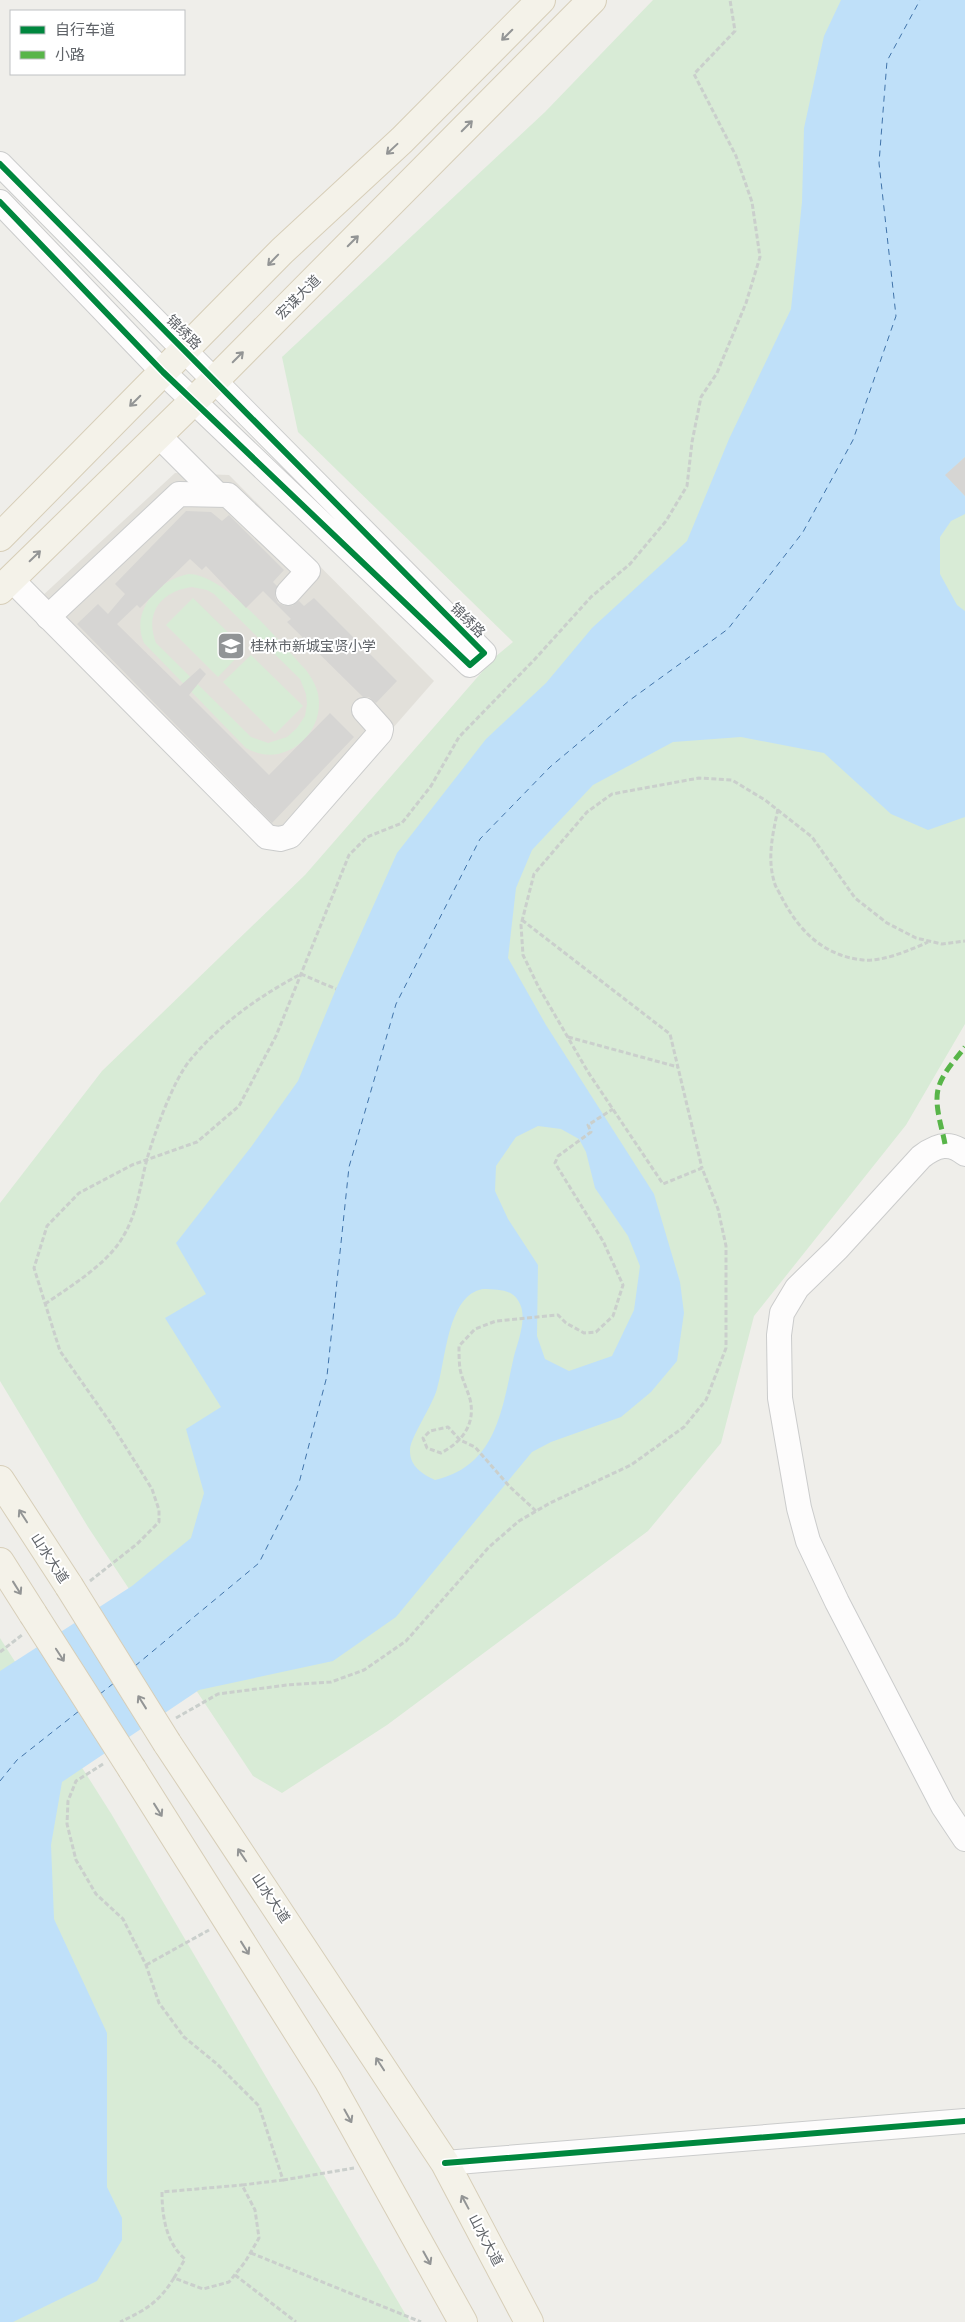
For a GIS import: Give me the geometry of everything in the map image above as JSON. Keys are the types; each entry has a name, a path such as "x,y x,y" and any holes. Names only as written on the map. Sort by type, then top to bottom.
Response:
{"main road":[{"path":"0,537 282,251 402,140 541,0"},
{"name":"宏谋大道","path":"6,585 214,381 592,0"},
{"name":"山水大道","path":"0,1480 76,1586 168,1733 445,2164 530,2322"},
{"path":"0,1562 28,1624 227,1920 328,2080 463,2322"}],"street":[{"name":"锦绣路","path":"0,164 484,653 470,665 163,372 0,202"},
{"path":"158,435 217,494"},
{"path":"48,617 179,494 228,495 308,571 288,593"},
{"path":"6,585 48,617 268,837 280,839 290,836 380,733 381,728 364,710"},
{"path":"965,1154 954,1146 945,1144 927,1152 921,1157 837,1249 797,1288 782,1313 779,1335 780,1398 800,1508 808,1541 837,1602 943,1806 965,1839"},
{"path":"445,2164 965,2121"}],"path":[{"path":"76,1586 137,1544 159,1522 159,1510 152,1489 112,1425 60,1351 34,1268 47,1226 80,1193 132,1165 198,1142 239,1106 276,1036 349,855 367,836 402,823 431,786 459,737 535,659 591,597 630,564 666,521 688,486 692,442 701,397 717,373 746,303 760,257 752,202 736,156 694,74 735,31 730,0"},
{"path":"702,1168 664,1184 568,1037 538,986 523,955 521,924 534,874 587,812 612,794 699,778 732,780 778,810 812,837 855,898 887,923 916,938 942,944 965,941"},
{"path":"778,810 770,845 774,882 791,915 811,938 833,954 864,960 900,954 930,941"},
{"path":"168,1733 218,1694 287,1685 331,1682 364,1670 406,1641 489,1547 519,1521 631,1465 684,1427 706,1400 726,1348 726,1246 718,1209 702,1168 670,1034 522,920"},
{"path":"301,974 336,989"},
{"path":"45,1304 95,1269 124,1236 139,1199 147,1159 172,1093 190,1060 220,1029 271,990 301,974"},
{"path":"568,1037 678,1067"},
{"path":"536,1511 510,1487 476,1447 460,1440 448,1427 430,1431 423,1438 427,1448 442,1453 455,1446 460,1440 470,1420 470,1401 460,1370 459,1346 475,1329 496,1321 558,1314 566,1323 584,1333 596,1332 614,1316 623,1286 603,1241 555,1164 558,1156 591,1132 588,1125 613,1108"},
{"path":"0,1652 28,1624"},
{"path":"121,1765 76,1781 68,1801 67,1824 76,1860 96,1894 123,1919 146,1965 159,2003 184,2037 217,2064 258,2106 283,2180"},
{"path":"146,1965 227,1920"},
{"path":"120,2322 140,2313 162,2296 185,2259 176,2251 162,2215 162,2192 283,2180 375,2165"},
{"path":"174,2278 203,2289 229,2282 235,2275 259,2238 255,2210 242,2185"},
{"path":"251,2253 421,2322"},
{"path":"235,2275 296,2322"}],"shaded area":[{"name":"桂林市新城宝贤小学","path":"175,473 229,475 434,681 294,841 265,845 27,610"}],"green space":[{"path":"653,0 965,0 965,1024 906,1125 754,1316 721,1443 648,1531 387,1725 282,1793 253,1776 88,1527 0,1381 0,1203 102,1071 305,875 495,657 513,642 298,432 282,357 545,112"},
{"path":"189,574 204,577 219,586 252,612 306,670 318,694 319,709 315,722 299,744 287,751 274,754 260,754 246,748 144,643 141,620 144,609 157,590 178,577","holes":["192,587 207,590 214,594 300,679 306,694 305,716 297,728 287,737 268,743 251,737 156,643 152,622 154,613 164,598 181,589"]},
{"path":"193,598 245,649 218,677 166,625"},
{"path":"251,655 303,706 275,734 223,682"},
{"path":"0,1638 112,1815 410,2322 0,2322"}],"water":[{"path":"841,0 965,0 965,457 946,475 965,496 965,514 951,521 940,537 940,574 957,605 965,611 965,817 928,830 891,814 824,753 741,737 673,742 593,785 532,850 516,888 508,958 546,1025 654,1194 680,1282 684,1313 677,1361 651,1392 621,1417 551,1442 532,1452 396,1617 333,1661 199,1690 62,1782 51,1845 54,1919 107,2033 107,2187 122,2218 122,2240 97,2281 13,2322 0,2322 0,1671 132,1586 191,1538 204,1493 186,1429 221,1407 165,1318 206,1294 176,1243 251,1147 298,1081 336,989 397,853 486,739 546,683 592,628 687,541 729,439 791,309 802,202 804,128 824,36","holes":["538,1126 561,1129 579,1139 586,1152 595,1188 628,1236 640,1266 634,1310 612,1356 569,1371 545,1359 537,1336 538,1265 508,1219 495,1191 496,1166 516,1137","483,1289 509,1292 517,1299 522,1310 521,1330 505,1396 493,1433 484,1449 472,1462 456,1473 435,1480 425,1475 414,1465 410,1455 411,1444 437,1389 455,1316 462,1303 471,1294"]}],"building":[{"path":"965,457 965,496 945,475"},
{"path":"186,511 211,512 222,521 229,515 284,570 273,582 277,586 275,597 278,603 292,606 299,601 304,606 314,598 397,681 376,703 369,697 363,697 287,622 291,619 263,591 246,608 206,566 202,570 190,559 140,608 137,605 117,624 180,686 200,668 206,674 189,695 269,775 330,713 354,737 272,823 77,624 98,604 108,614 125,594 115,584"}],"ferry route":[{"path":"135,1666 259,1563 299,1483 327,1376 349,1167 396,1004 480,839 550,767 630,700 728,629 803,532 853,440 896,316 879,163 887,61 920,0"},
{"path":"100,1694 114,1683"},
{"path":"0,1781 17,1760 79,1711"}],"marked path":[{"path":"945,1144 937,1107 937,1093 950,1065 965,1047"}],"cycle path":[{"path":"0,164 484,653 470,665 163,372 0,202"},
{"path":"445,2163 965,2121"}],"place":[{"name":"桂林市新城宝贤小学","path":"231,646"}]}
